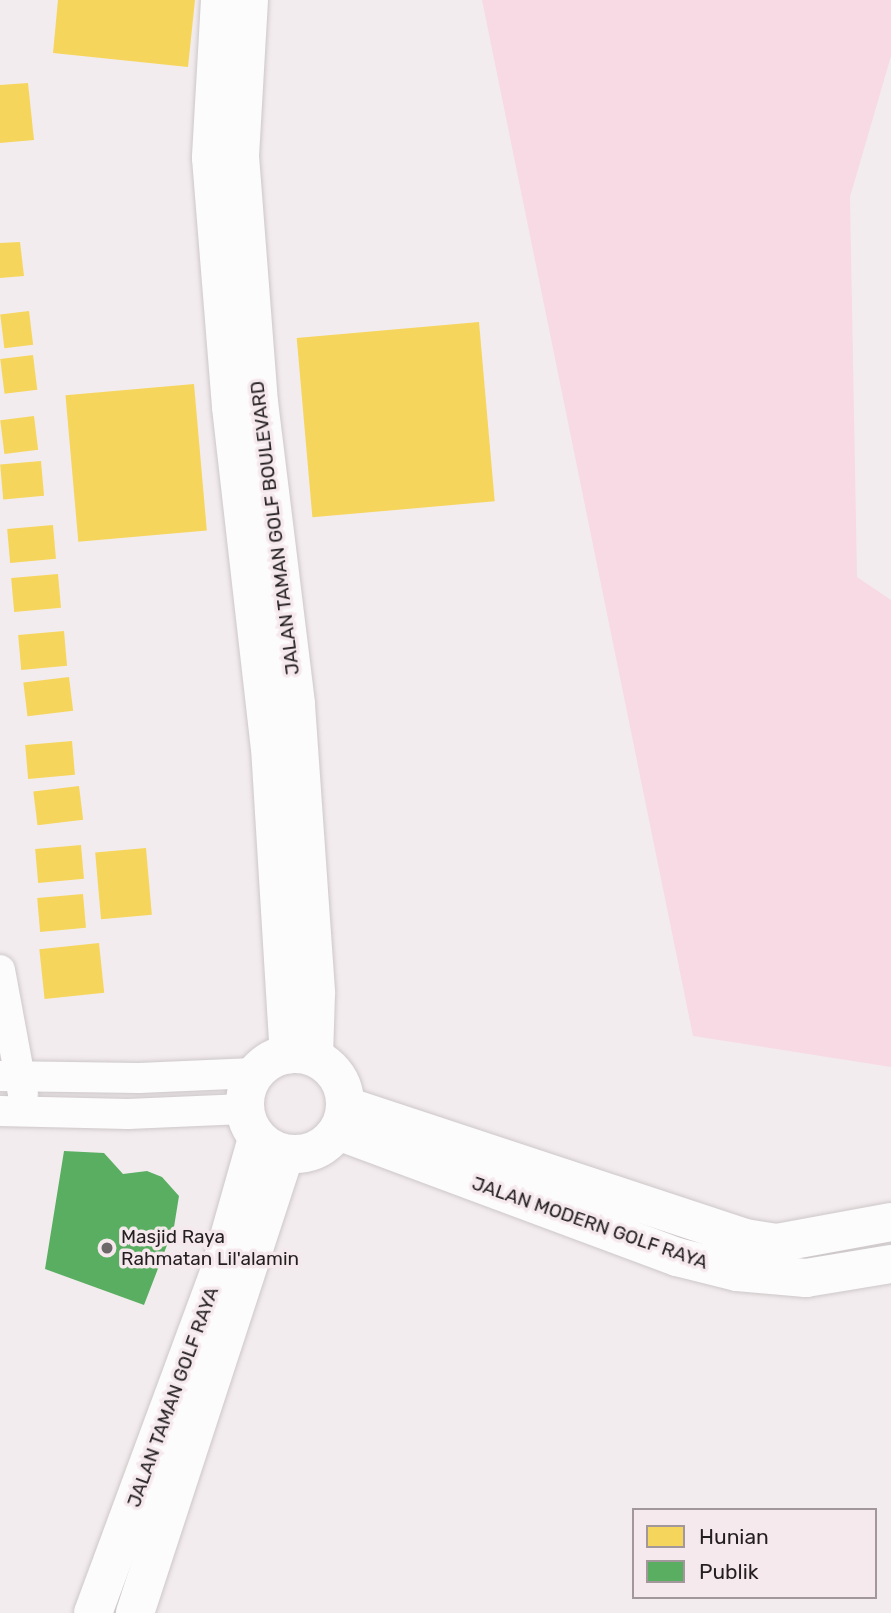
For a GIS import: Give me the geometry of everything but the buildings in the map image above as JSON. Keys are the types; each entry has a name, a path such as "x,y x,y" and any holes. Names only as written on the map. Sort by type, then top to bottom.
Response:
{"street":[{"name":"JALAN TAMAN GOLF BOULEVARD","path":"220,0 211,158 231,407 302,1055"},
{"name":"JALAN TAMAN GOLF BOULEVARD","path":"249,0 240,156 259,402 296,705 316,993 302,1055"},
{"path":"0,970 11,1076 11,1111 167,1112 260,1119"},
{"path":"11,1076 164,1077 260,1119 315,1151 342,1118 342,1086 331,1068 302,1055 270,1060 260,1119"},
{"path":"164,1077 167,1112"},
{"name":"JALAN MODERN GOLF RAYA","path":"342,1118 745,1238 777,1243 891,1222"},
{"name":"JALAN MODERN GOLF RAYA","path":"342,1118 677,1257 737,1272 806,1278 891,1264"},
{"name":"JALAN TAMAN GOLF RAYA","path":"93,1613 220,1269 260,1119"},
{"name":"JALAN TAMAN GOLF RAYA","path":"135,1613 260,1119"}],"shaded area":[{"path":"482,0 891,0 891,56 850,197 857,577 891,600 891,1067 693,1036"}],"place":[{"name":"Masjid Raya Rahmatan Lil'alamin","path":"107,1248"}]}
